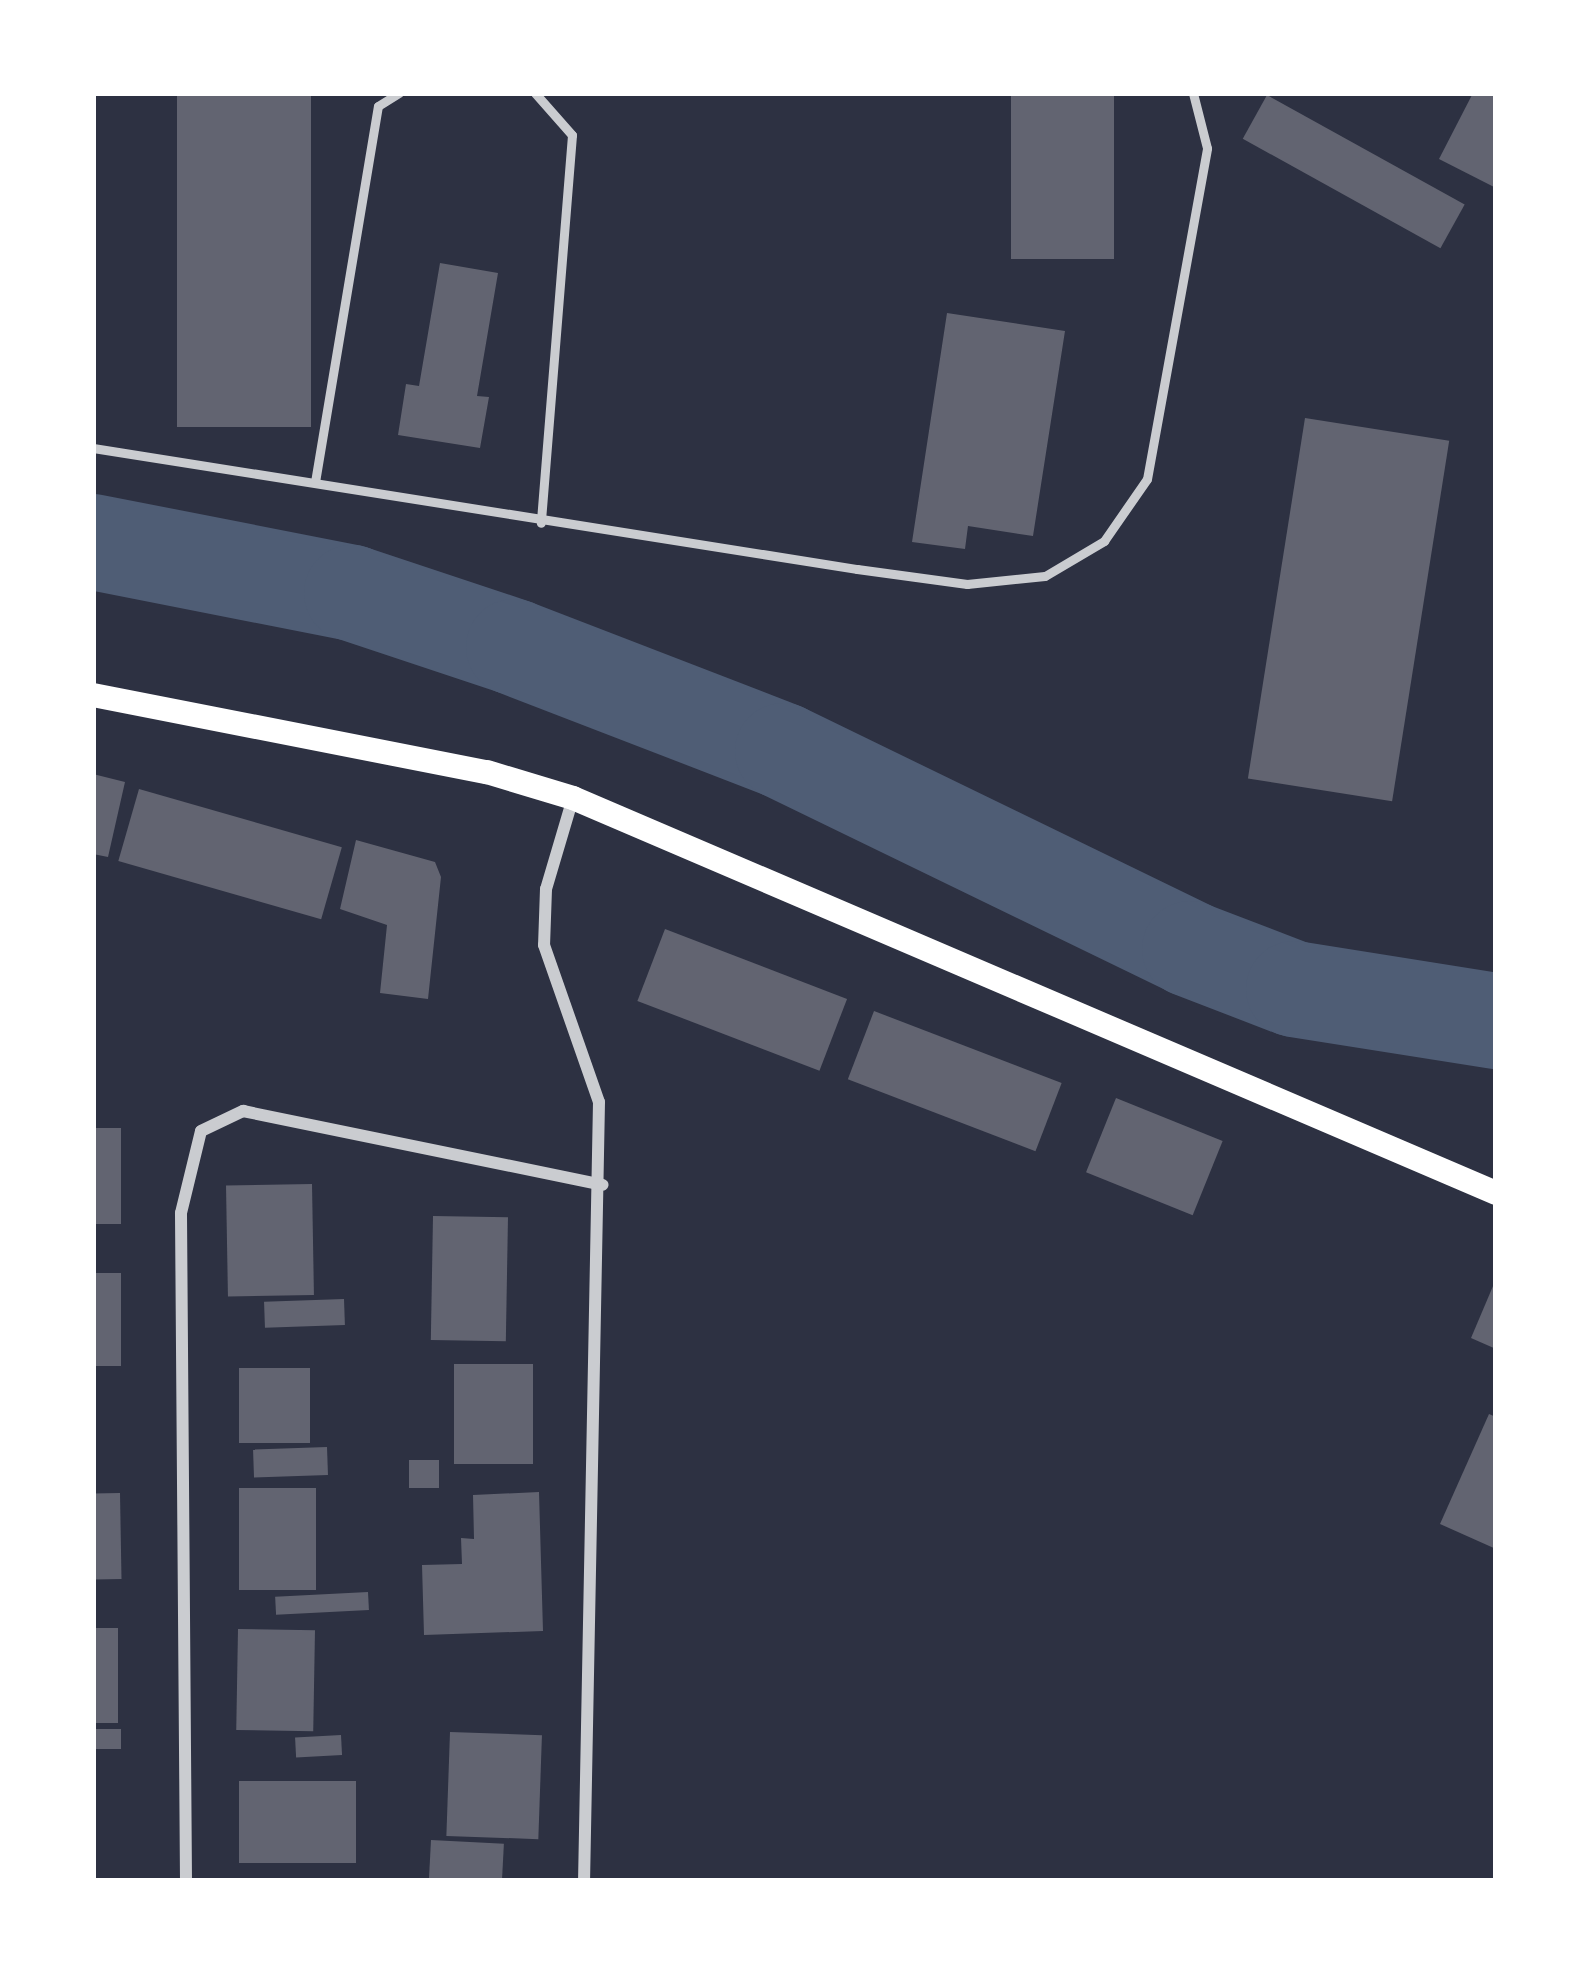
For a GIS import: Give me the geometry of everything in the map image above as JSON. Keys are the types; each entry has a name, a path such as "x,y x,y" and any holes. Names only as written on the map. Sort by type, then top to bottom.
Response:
{"main road":[{"path":"93,695 487,772 573,798 1496,1193"}],"street":[{"path":"573,798 546,889 544,945 599,1102 602,1185 584,1881"},
{"path":"186,1881 182,1213 201,1131 243,1111 602,1185"}],"lane":[{"path":"315,482 377,106 399,93"},
{"path":"535,93 572,135 541,523"},
{"path":"93,448 541,523 968,584 1045,576 1104,541 1147,479 1207,148 1193,93"}],"building":[{"path":"177,93 311,93 311,427 177,427"},
{"path":"1011,93 1114,93 1114,259 1011,259"},
{"path":"1473,93 1496,93 1496,188 1439,159"},
{"path":"1267,95 1465,205 1440,248 1243,139"},
{"path":"440,263 498,273 477,396 489,397 480,448 398,435 406,384 419,386"},
{"path":"947,313 1065,331 1033,536 968,526 965,549 912,542"},
{"path":"1305,418 1449,441 1392,801 1248,779"},
{"path":"93,774 125,782 108,857 93,854"},
{"path":"139,789 342,847 321,919 118,861"},
{"path":"356,840 435,862 441,877 428,999 380,993 387,925 340,909"},
{"path":"665,929 847,999 819,1071 637,1001"},
{"path":"874,1011 1062,1083 1035,1151 848,1079"},
{"path":"1116,1098 1223,1141 1193,1215 1086,1172"},
{"path":"93,1128 121,1128 121,1224 93,1224"},
{"path":"312,1184 314,1295 228,1296 226,1186"},
{"path":"433,1216 508,1217 506,1341 431,1340"},
{"path":"93,1273 121,1273 121,1366 93,1366"},
{"path":"1496,1279 1496,1349 1471,1338"},
{"path":"344,1299 345,1325 265,1328 264,1302"},
{"path":"454,1364 533,1364 533,1464 454,1464"},
{"path":"239,1368 310,1368 310,1443 239,1443"},
{"path":"1489,1414 1496,1417 1496,1549 1440,1524"},
{"path":"327,1447 328,1475 254,1478 253,1450"},
{"path":"409,1460 439,1460 439,1488 409,1488"},
{"path":"239,1488 316,1488 316,1590 239,1590"},
{"path":"539,1492 543,1631 424,1635 422,1565 462,1564 461,1538 474,1539 473,1495"},
{"path":"93,1493 120,1493 122,1579 95,1579"},
{"path":"368,1592 369,1610 276,1615 275,1597"},
{"path":"93,1628 118,1628 118,1723 93,1723"},
{"path":"238,1629 315,1630 313,1731 236,1730"},
{"path":"93,1729 121,1729 121,1749 93,1749"},
{"path":"450,1732 542,1735 538,1839 446,1836"},
{"path":"341,1735 342,1755 296,1757 295,1737"},
{"path":"239,1781 356,1781 356,1863 239,1863"},
{"path":"431,1840 504,1844 502,1881 429,1879"}],"waterway":[{"path":"93,542 352,593 514,647 783,751 1190,949 1294,989 1496,1021"}]}
